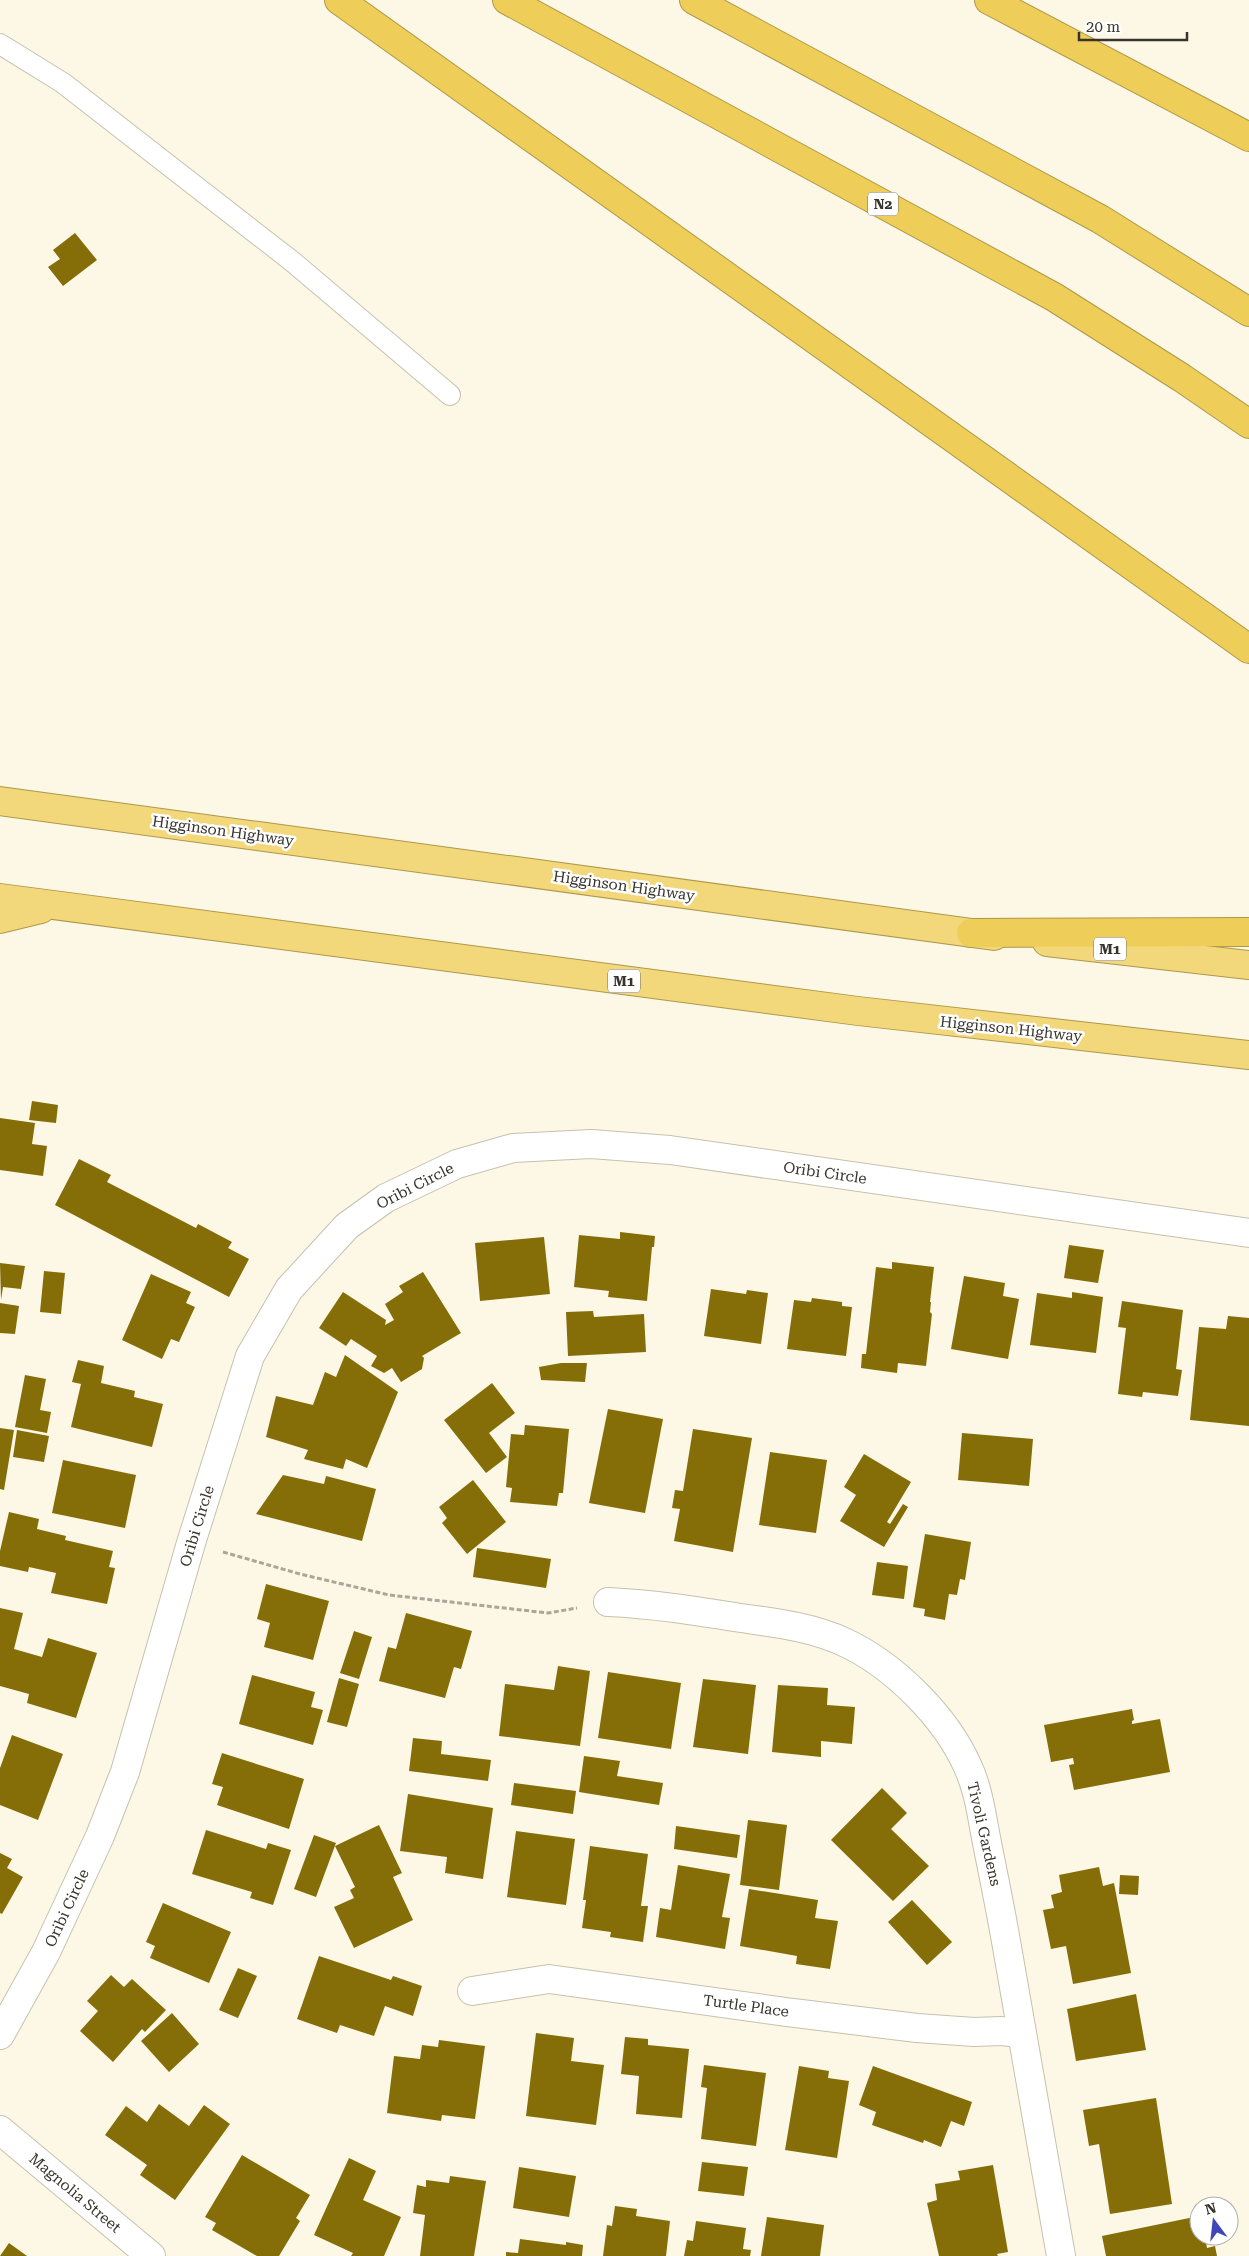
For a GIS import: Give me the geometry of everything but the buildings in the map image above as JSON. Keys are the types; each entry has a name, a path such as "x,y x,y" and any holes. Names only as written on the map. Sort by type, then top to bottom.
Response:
{"highway":[{"path":"339,0 1249,649"},
{"name":"N2","path":"507,0 1054,297 1182,378 1249,424"},
{"path":"694,0 1100,219 1249,312"},
{"path":"989,0 1249,137"},
{"name":"Higginson Highway","path":"0,801 971,934 1249,965"},
{"name":"Higginson Highway","path":"0,898 858,1012 1249,1055"},
{"path":"0,920 52,906"},
{"path":"971,934 1249,932"}],"street":[{"name":"Oribi Circle","path":"0,2035 46,1952 71,1901 115,1800 153,1682 191,1543 250,1356 289,1289 347,1226 386,1198 456,1164 512,1148 591,1144 670,1150 1249,1232"},
{"name":"Tivoli Gardens","path":"608,1602 656,1604 813,1630 844,1641 872,1657 902,1681 925,1704 957,1746 969,1769 977,1794 1001,1909 1061,2256"},
{"name":"Turtle Place","path":"472,1990 549,1979 917,2028 974,2032 1002,2031 1022,2034"},
{"name":"Magnolia Street","path":"0,2130 151,2256"}],"lane":[{"path":"0,44 63,83 293,262 450,395"}],"path":[{"path":"191,1543 300,1574 389,1596 548,1613 608,1602"}]}
